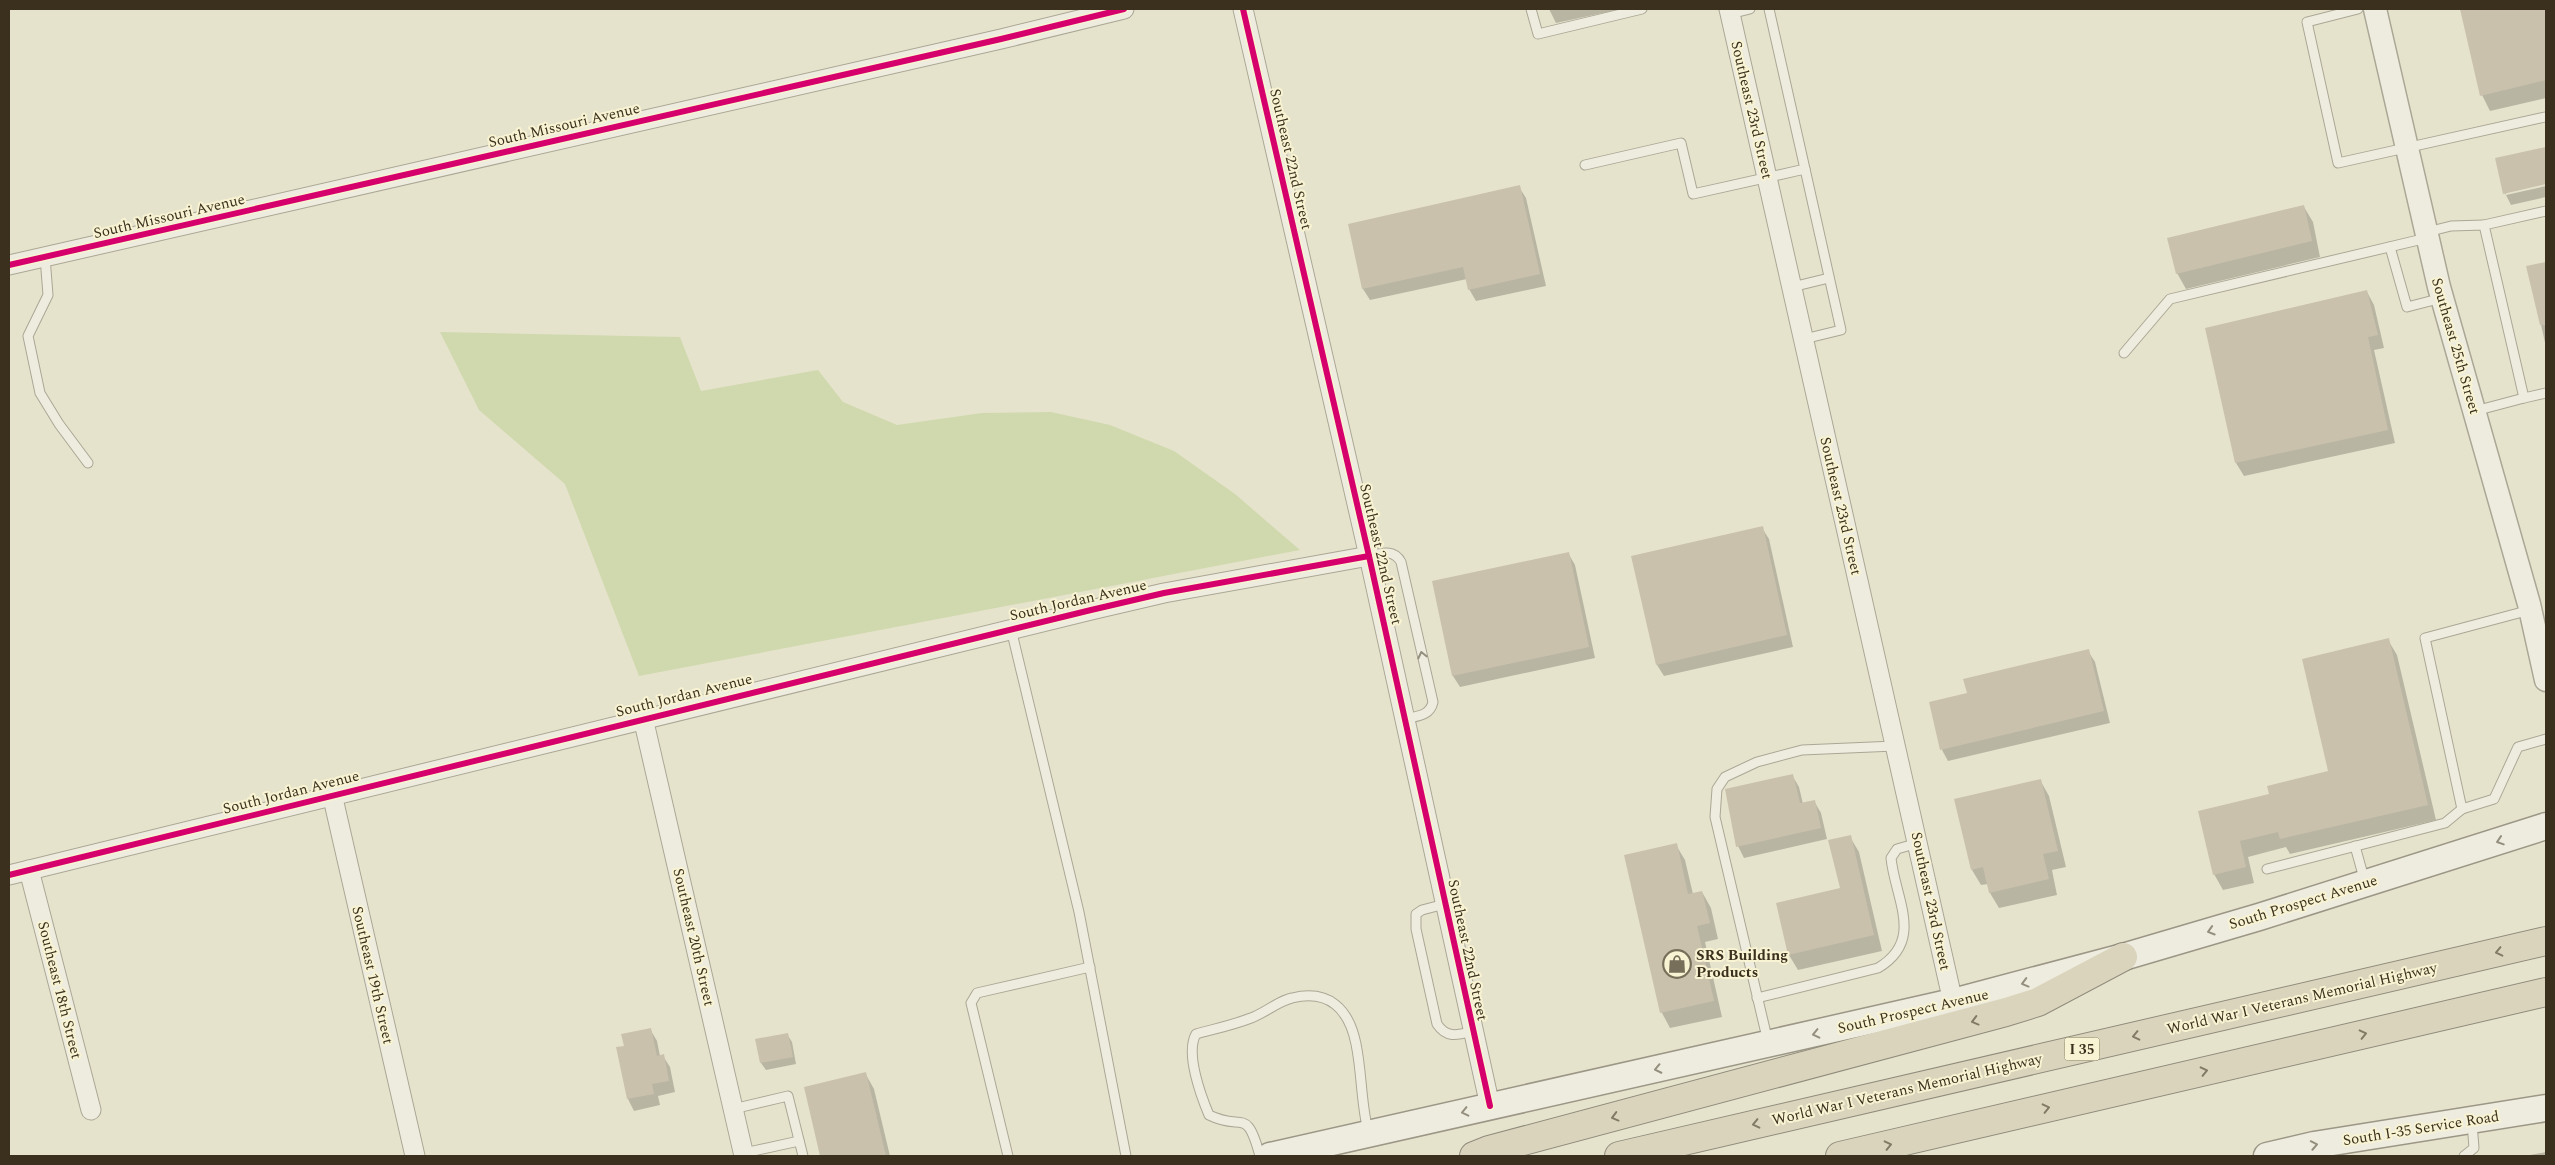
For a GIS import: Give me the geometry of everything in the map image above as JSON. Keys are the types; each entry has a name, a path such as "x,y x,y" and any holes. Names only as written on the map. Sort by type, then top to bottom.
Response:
{"highway":[{"name":"World War I Veterans Memorial Highway","path":"1619,1156 2546,941"},
{"path":"1474,1156 1490,1150 2006,1012 2038,1002 2123,957"},
{"path":"1840,1156 2546,992"}],"main road":[{"name":"South Prospect Avenue","path":"1270,1156 1953,1002 2123,957 2546,826"},
{"name":"South I-35 Service Road","path":"2267,1156 2314,1145 2546,1110"}],"street":[{"name":"South Missouri Avenue","path":"9,265 1001,39 1124,9"},
{"name":"Southeast 22nd Street","path":"1243,9 1369,556 1490,1106"},
{"name":"Southeast 25th Street","path":"2375,9 2442,298 2530,610 2541,632 2546,680"},
{"name":"Southeast 23rd Street","path":"1730,11 1953,1002"},
{"name":"South Jordan Avenue","path":"9,874 643,718 1164,593 1369,556"},
{"name":"Southeast 20th Street","path":"643,718 744,1155"},
{"name":"Southeast 19th Street","path":"332,794 415,1156"},
{"name":"Southeast 18th Street","path":"29,870 91,1110"}],"lane":[{"path":"1532,9 1538,34 1642,9"},
{"path":"1730,11 1750,9"},
{"path":"1769,9 1842,330 1804,339"},
{"path":"2358,9 2307,22 2338,163 2545,117"},
{"path":"1585,165 1681,143 1693,194 1805,169"},
{"path":"2124,353 2170,299 2390,248 2451,226 2484,225 2546,211"},
{"path":"2484,225 2524,398"},
{"path":"2390,248 2407,307 2442,298"},
{"path":"45,256 48,295 28,336 40,393 58,424 88,463"},
{"path":"1792,287 1830,278"},
{"path":"2475,411 2546,393"},
{"path":"1369,556 1390,553 1398,556 1401,562 1433,702 1432,709 1428,713 1405,719"},
{"path":"2462,808 2425,638 2530,610"},
{"path":"1011,629 1075,893 1126,1156"},
{"path":"2267,869 2446,823 2462,808 2494,799 2518,747 2546,738"},
{"path":"1769,1045 1715,817 1717,789 1725,777 1757,762 1802,750 1895,746"},
{"path":"1757,998 1878,968 1891,960 1901,945 1905,927 1891,858 1896,849 1918,843"},
{"path":"2355,846 2365,883"},
{"path":"1445,904 1422,910 1416,914 1416,929 1437,1024 1452,1036 1474,1031"},
{"path":"1008,1156 971,1003 977,993 1090,967"},
{"path":"1260,1156 1254,1135 1248,1124 1218,1119 1209,1115 1191,1053 1193,1040 1196,1034 1252,1018 1291,998 1316,995 1333,1000 1348,1018 1356,1043 1363,1112 1368,1134"},
{"path":"734,1109 788,1096 803,1156"},
{"path":"2464,1156 2474,1148 2471,1120"},
{"path":"744,1155 799,1141"}],"green space":[{"path":"440,332 680,337 701,391 818,370 843,402 897,425 982,413 1051,412 1110,425 1174,451 1235,494 1300,550 639,676 565,484 479,410"}],"building":[{"path":"2460,9 2546,9 2546,80 2480,96"},
{"path":"2546,147 2546,184 2503,194 2495,158"},
{"path":"1520,185 1540,274 1468,290 1463,267 1362,289 1348,224"},
{"path":"2304,205 2312,241 2176,274 2167,238"},
{"path":"2546,262 2546,325 2540,325 2526,266"},
{"path":"2367,290 2378,335 2368,337 2388,430 2235,463 2205,328"},
{"path":"1763,526 1787,635 1656,665 1631,556"},
{"path":"1569,552 1589,647 1452,676 1432,581"},
{"path":"2389,638 2428,805 2280,839 2278,832 2240,841 2246,867 2213,875 2198,811 2269,794 2267,786 2328,771 2302,659"},
{"path":"2089,649 2104,711 1940,750 1929,702 1967,693 1963,679"},
{"path":"1793,774 1800,803 1815,800 1821,828 1736,847 1725,789"},
{"path":"2041,779 2058,851 2043,854 2049,879 1989,893 1983,867 1971,870 1954,799"},
{"path":"1851,835 1874,935 1788,955 1776,903 1840,888 1828,840"},
{"name":"SRS Building Products","path":"1677,843 1688,894 1702,891 1710,923 1697,926 1714,1001 1660,1013 1624,855"},
{"path":"651,1028 657,1056 664,1054 669,1081 652,1084 654,1094 627,1099 616,1047 624,1046 621,1034"},
{"path":"788,1033 793,1057 760,1063 755,1039"},
{"path":"866,1072 886,1156 820,1156 804,1087"}],"cycle path":[{"path":"9,265 1001,39 1124,9"},
{"path":"1243,9 1369,556 1490,1106"},
{"path":"9,875 1091,610 1164,593 1369,556"}],"place":[{"name":"SRS Building Products","path":"1677,964"}]}
